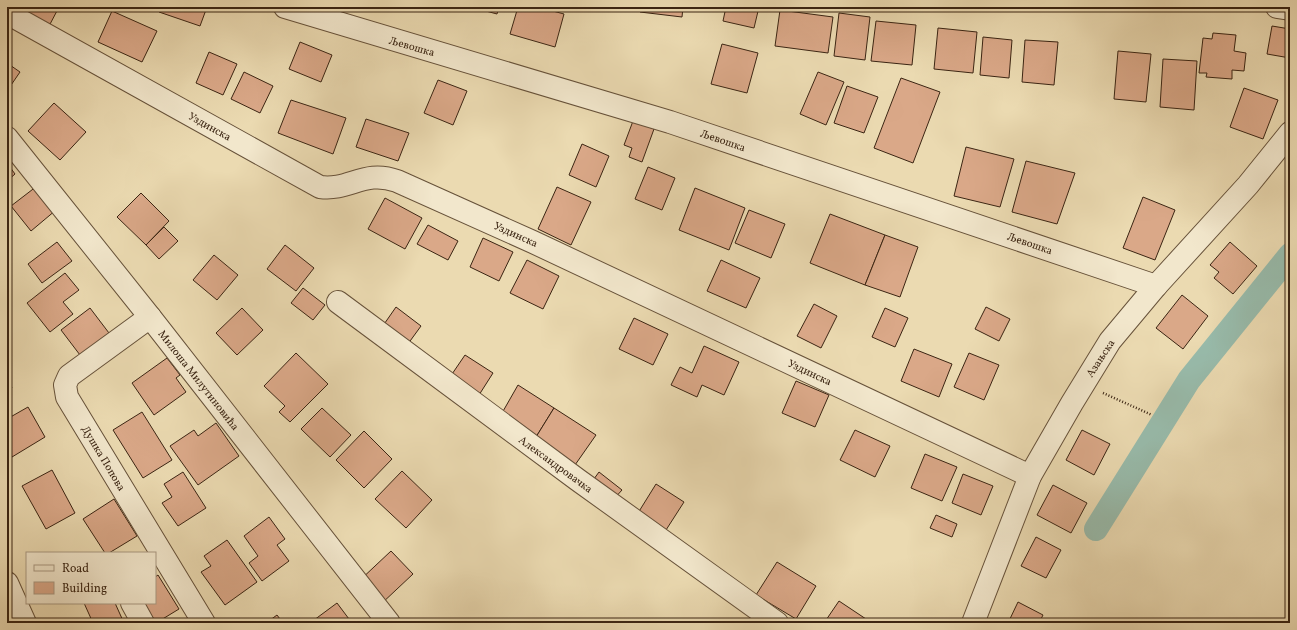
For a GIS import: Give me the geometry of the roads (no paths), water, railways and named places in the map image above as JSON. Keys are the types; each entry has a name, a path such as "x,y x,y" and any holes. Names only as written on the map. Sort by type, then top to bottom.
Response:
{"street":[{"name":"Љевошка","path":"285,7 670,122 1156,286"},
{"path":"1277,7 1290,9"},
{"name":"Уздинска","path":"7,14 320,187 329,188 340,186 371,177 384,176 397,181 533,242 1030,476"},
{"name":"Азањска","path":"973,623 1030,476 1110,341 1156,286 1248,185 1290,132"},
{"name":"Милоша Милутиновића","path":"7,138 150,317 389,623"},
{"name":"Александровачка","path":"338,302 578,480 777,623"},
{"name":"Душка Попова","path":"150,317 69,376 65,385 67,397 204,623"},
{"path":"7,583 25,623"},
{"path":"133,604 143,623"}],"waterway":[{"path":"1096,529 1189,380 1290,255"}]}
